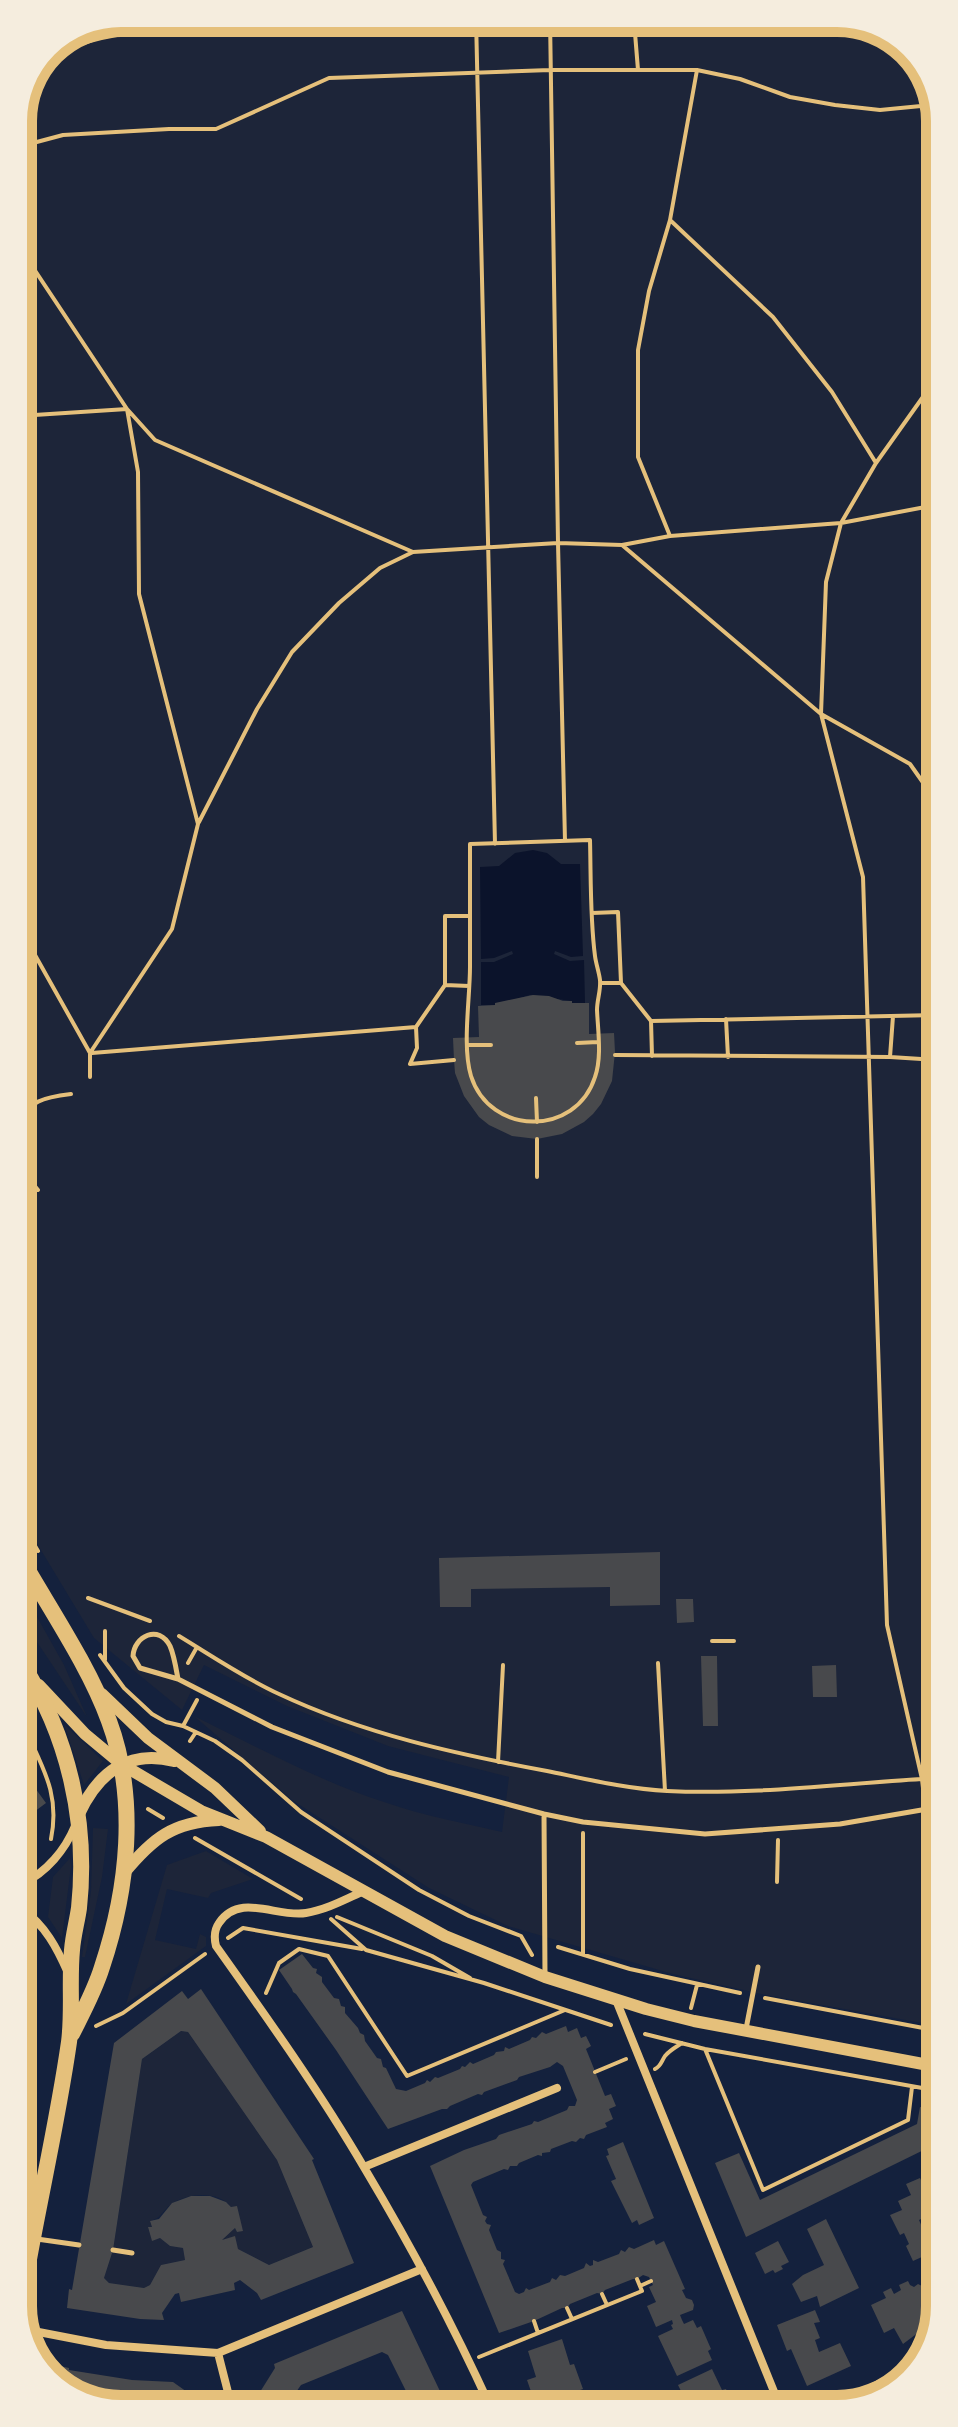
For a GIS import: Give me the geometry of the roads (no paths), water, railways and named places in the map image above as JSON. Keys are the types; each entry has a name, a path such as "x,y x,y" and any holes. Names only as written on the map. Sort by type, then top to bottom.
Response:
{"main road":[{"path":"32,1578 109,1721 121,1764 126,1815 124,1873 103,1965 70,2039"},
{"path":"32,1682 59,1739 79,1814 81,1844 70,1978 70,2039 32,2238"}],"street":[{"path":"85,1672 110,1703 177,1762 215,1788 266,1837"},
{"path":"32,1676 76,1725 121,1764 201,1811 266,1837 445,1936 545,1977 688,2020 926,2065"},
{"path":"32,1879 61,1850 90,1792 99,1781 121,1764 145,1757 177,1762"},
{"path":"124,1873 154,1841 170,1830 198,1820 222,1819"},
{"path":"364,1891 314,1912 286,1913 240,1907 224,1917 215,1930 214,1939 364,2167 422,2269 485,2395"},
{"path":"32,1916 49,1935 70,1978"},
{"path":"616,2000 775,2395"},
{"path":"364,2167 557,2088"},
{"path":"36,2332 106,2345 218,2353 422,2269"},
{"path":"218,2353 229,2395"}],"lane":[{"path":"178,1679 166,1641 154,1634 137,1641 133,1656 140,1668 178,1679 272,1727 388,1772 583,1822 705,1834 840,1824 926,1809"},
{"path":"544,1814 545,1977"},
{"path":"746,2031 758,1967"},
{"path":"32,2238 79,2245"},
{"path":"113,2250 132,2253"}]}
